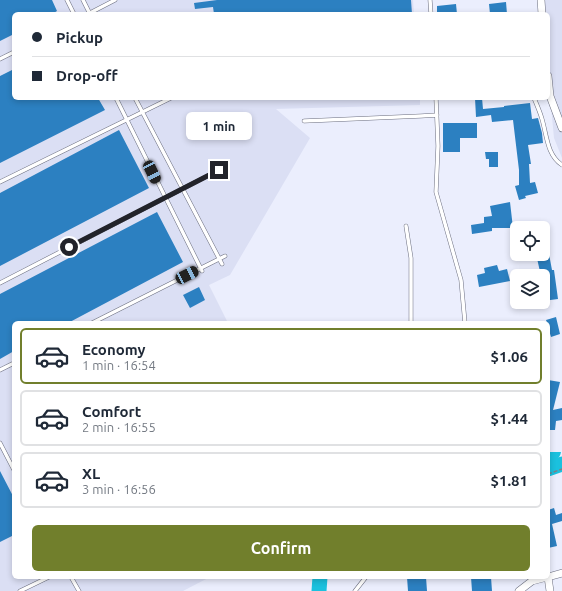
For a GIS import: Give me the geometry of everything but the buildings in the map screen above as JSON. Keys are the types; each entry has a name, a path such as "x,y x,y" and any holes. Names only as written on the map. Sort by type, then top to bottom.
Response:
{"street":[{"path":"541,0 542,12"},
{"path":"550,96 562,128"},
{"path":"550,576 562,573"},
{"path":"519,591 532,582 542,579"},
{"path":"548,579 550,591"}],"lane":[{"path":"67,0 73,12"},
{"path":"83,0 89,12"},
{"path":"94,12 115,0"},
{"path":"430,0 431,12"},
{"path":"0,59 12,53"},
{"path":"117,100 201,270"},
{"path":"135,100 222,264"},
{"path":"0,182 167,100"},
{"path":"436,100 438,146 436,192 461,280 465,321"},
{"path":"535,100 542,120 549,149 557,162 562,165"},
{"path":"304,121 438,115"},
{"path":"0,283 219,170"},
{"path":"406,226 410,258 411,321"},
{"path":"96,321 201,270 225,256"},
{"path":"0,370 12,364"},
{"path":"0,443 12,466"},
{"path":"20,591 45,579"},
{"path":"72,579 78,591"},
{"path":"355,591 364,579"}],"path":[{"path":"550,473 562,469"}],"shaded area":[{"path":"0,0 413,0 414,12 12,12 12,100 420,100 420,105 276,109 310,138 230,275 209,285 227,321 12,321 12,579 206,579 183,591 0,591"},
{"path":"541,0 562,0 562,158 554,138 550,97 550,12 542,12"}],"water":[{"path":"550,452 561,452 559,457 550,463"}],"waterway":[{"path":"550,468 562,464"},
{"path":"319,591 320,579"}],"route":[{"path":"69,247 219,170"}]}
